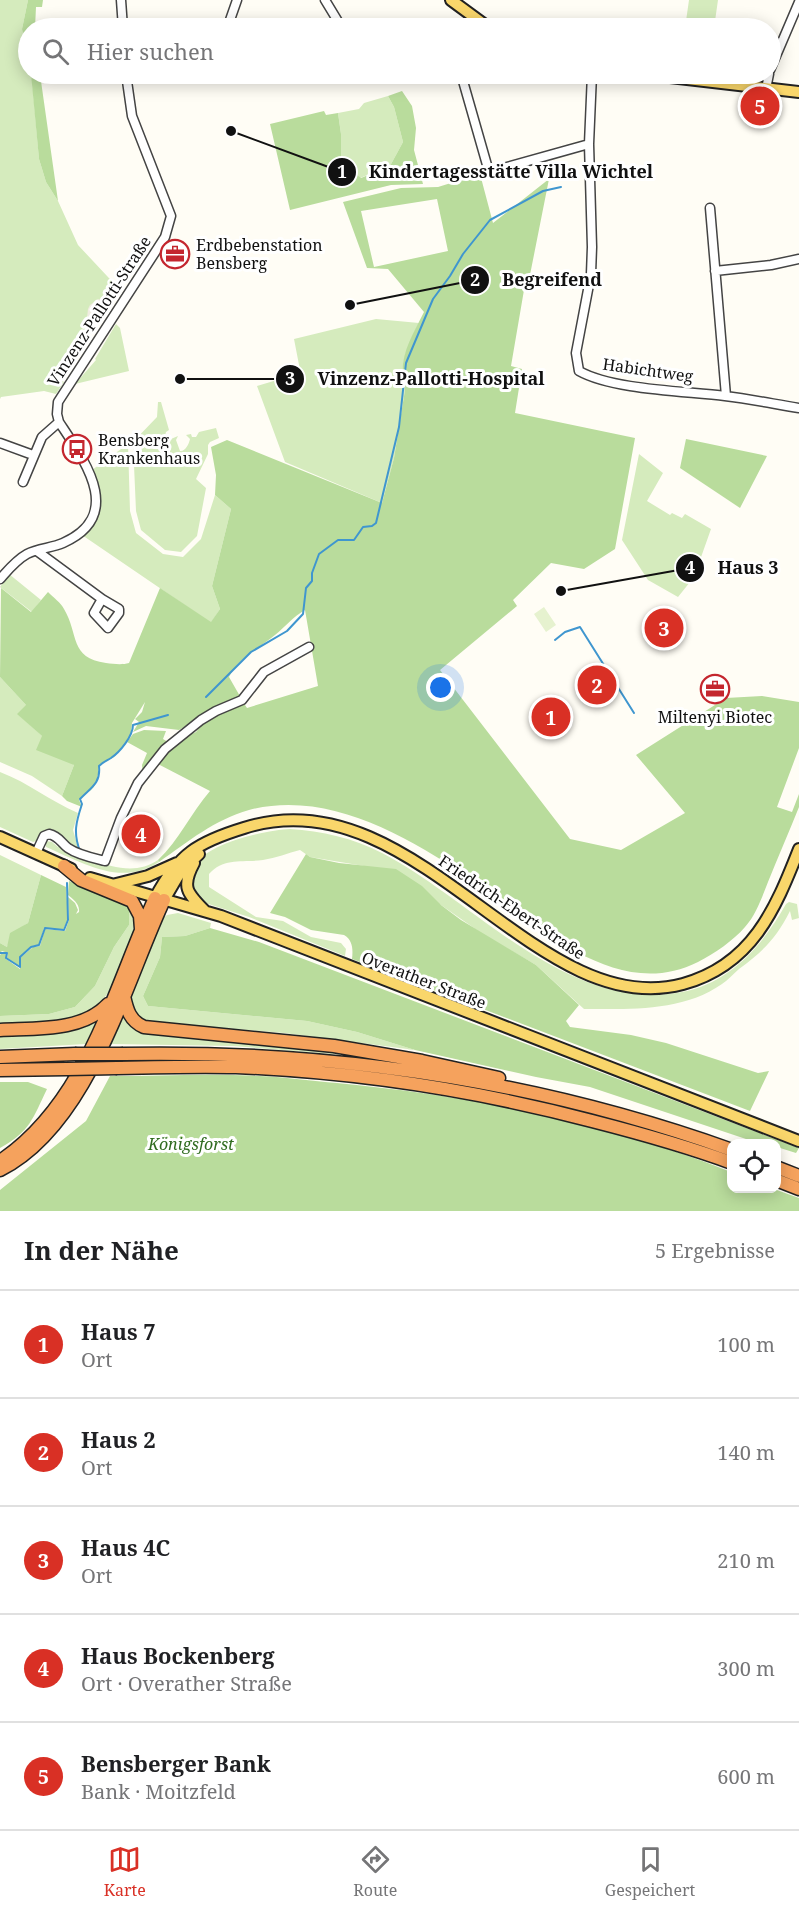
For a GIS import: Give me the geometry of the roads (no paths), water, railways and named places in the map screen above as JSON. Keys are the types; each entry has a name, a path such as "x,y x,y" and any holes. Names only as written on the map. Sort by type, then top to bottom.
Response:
{"highway":[{"path":"64,866 81,880 132,902 140,916 141,931"},
{"path":"0,1161 30,1138 59,1103 119,996 141,931 159,899"},
{"path":"0,1170 36,1145 67,1107 96,1057 159,899"},
{"path":"0,1030 78,1023 99,1012 119,996"},
{"path":"119,996 130,1017 144,1028 291,1040 422,1061 560,1092 618,1114 727,1148"},
{"path":"0,1057 75,1054 254,1055 353,1063 498,1086 618,1114"},
{"path":"0,1073 33,1070 205,1066 347,1075 443,1088 555,1111 647,1136 727,1161"},
{"path":"781,1169 799,1176"},
{"path":"781,1182 799,1189"}],"main road":[{"path":"451,0 472,18"},
{"path":"725,84 799,92"},
{"name":"Friedrich-Ebert-Straße","path":"220,836 260,823 293,820 318,822 356,832 386,845 424,867 573,967 610,982 654,988 681,985 705,977 719,970 748,947 773,910 799,849"},
{"path":"159,899 181,871 220,836"},
{"path":"111,885 148,876 180,861 205,841 220,836"},
{"name":"Overather Straße","path":"0,837 111,885 206,912 799,1141"},
{"path":"200,852 188,873 186,885 189,894 206,912"},
{"path":"159,899 163,883 180,861"}],"street":[{"path":"122,0 123,18"},
{"path":"231,18 237,0"},
{"path":"325,0 336,18"},
{"path":"781,45 799,2"},
{"name":"Vinzenz-Pallotti-Straße","path":"60,422 57,408 61,396 165,237 171,216 132,116 127,84"},
{"path":"464,84 489,172 589,144"},
{"name":"Habichtweg","path":"592,84 589,144 592,256 591,274 576,353 579,371 588,376 633,386 726,396"},
{"path":"766,89 767,84"},
{"path":"710,208 726,396 799,408"},
{"path":"715,271 771,265 799,259"},
{"path":"0,579 18,560 37,551 61,544 78,534 91,518 96,504 94,481 60,422 45,432 23,482"},
{"path":"0,443 33,455"},
{"path":"37,551 102,598"},
{"path":"36,853 44,836 50,834 56,836 75,852 105,861 121,818 138,783 165,749 201,720 242,700 264,672 309,647"}],"waterway":[{"path":"206,697 251,652 287,631 303,614 306,588 312,581 312,573 319,554 338,540 354,540 363,527 376,523 399,427 406,363 433,299 463,254 490,220 543,191 561,187"},
{"path":"555,640 565,632 580,627 634,713"},
{"path":"80,851 76,833 82,804 80,799 97,781 99,766 122,748 131,734 133,725 168,715"},
{"path":"0,953 7,953 6,958 20,967 20,957 31,947 39,945 45,928 64,930 68,920 67,883"}],"place":[{"name":"Bensberger Bank","path":"760,106"},
{"name":"Kindertagesstätte Villa Wichtel","path":"231,131"},
{"name":"Erdbebenstation Bensberg","path":"175,254"},
{"name":"Begreifend","path":"350,305"},
{"name":"Vinzenz-Pallotti-Hospital","path":"180,379"},
{"name":"Bensberg Krankenhaus","path":"77,449"},
{"name":"Haus 3","path":"561,591"},
{"name":"Haus 4C","path":"664,628"},
{"name":"Haus 2","path":"597,685"},
{"name":"Miltenyi Biotec","path":"715,689"},
{"name":"Haus 7","path":"551,717"},
{"name":"Haus Bockenberg","path":"141,834"}],"park label":[{"name":"Königsforst","path":"191,1144"}]}
